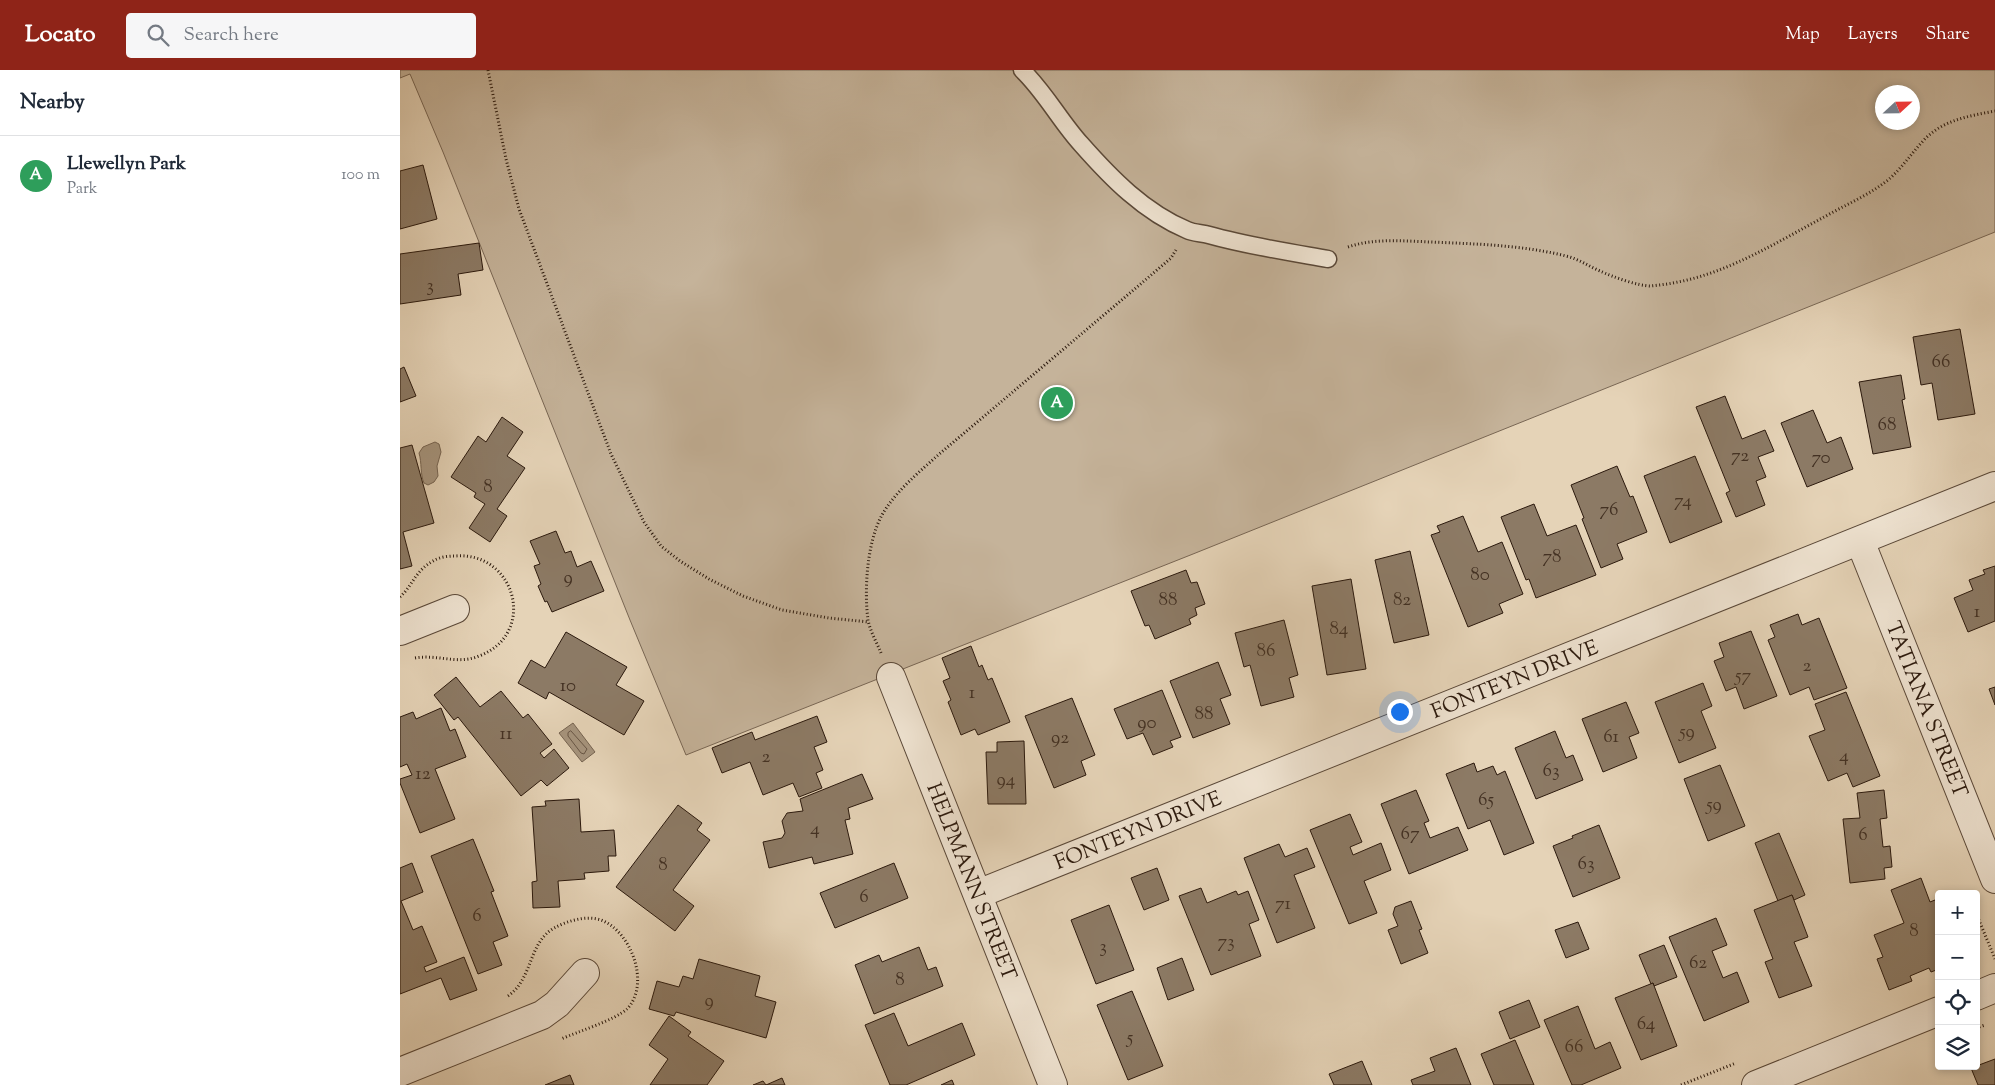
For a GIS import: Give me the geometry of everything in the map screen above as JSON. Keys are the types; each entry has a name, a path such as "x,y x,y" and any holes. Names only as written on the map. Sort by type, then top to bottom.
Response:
{"street":[{"name":"FONTEYN DRIVE","path":"978,894 1995,486"},
{"name":"TATIANA STREET","path":"1860,541 1995,879"},
{"path":"400,631 455,609"},
{"name":"HELPMANN STREET","path":"886,667 1053,1085"},
{"path":"400,1072 542,1015 557,1004 585,973"},
{"path":"1980,994 1995,988"},
{"path":"1756,1085 1935,1013"}],"lane":[{"path":"1022,70 1035,83 1078,141 1109,176 1138,202 1187,230 1237,243 1328,259"}],"path":[{"path":"488,70 506,159 519,209 611,454 644,522 661,546 680,561 743,596 782,610 868,622"},
{"path":"1328,259 1350,246 1378,241 1483,244 1566,256 1580,260 1600,271 1650,286 1678,282 1704,275 1733,263 1776,243 1863,197 1888,180 1909,160 1924,140 1940,127 1964,116 1995,111"},
{"path":"886,667 868,622 868,591 873,535 882,515 892,500 937,456 1171,258 1187,230"},
{"path":"1980,923 1994,958"}],"shaded area":[{"path":"400,70 1995,70 1995,232 686,755 410,74 400,78"}],"water":[{"path":"435,442 439,444 441,452 437,466 438,476 434,482 428,485 423,480 419,453 423,447"},
{"path":"573,723 595,752 582,762 559,733"}],"building":[{"path":"423,165 437,219 400,229 400,171"},
{"path":"479,243 483,270 458,274 461,295 400,304 400,254"},
{"path":"1960,329 1975,414 1938,420 1932,383 1921,385 1913,337"},
{"path":"404,367 416,396 400,402 400,369"},
{"path":"1901,375 1905,399 1902,400 1911,447 1873,454 1859,382"},
{"path":"1725,396 1742,439 1765,430 1774,451 1758,457 1766,477 1756,481 1765,505 1736,517 1726,493 1730,491 1696,407"},
{"path":"1813,410 1827,443 1841,437 1853,469 1807,487 1781,423"},
{"path":"502,417 523,432 507,456 525,468 497,509 507,516 490,542 469,528 485,504 474,497 476,493 451,477 478,436 486,442"},
{"path":"412,445 434,523 403,532 412,566 400,569 400,448"},
{"path":"1695,456 1722,522 1670,543 1644,476"},
{"path":"1617,466 1630,497 1633,496 1647,532 1617,544 1623,559 1601,568 1571,485"},
{"path":"1534,504 1547,536 1576,525 1596,575 1536,598 1529,579 1526,580 1501,517"},
{"path":"1463,516 1478,552 1502,542 1523,594 1499,604 1503,613 1468,627 1431,535 1440,532 1437,526"},
{"path":"556,531 565,553 571,551 577,567 591,561 604,591 552,612 538,586 541,584 534,566 540,564 530,541"},
{"path":"1410,551 1429,635 1394,643 1375,560"},
{"path":"1995,566 1995,621 1968,632 1954,598 1973,590 1969,580 1985,574 1983,570"},
{"path":"1186,570 1191,583 1197,582 1205,604 1195,608 1197,615 1189,619 1191,624 1155,639 1149,625 1145,626 1131,591"},
{"path":"1351,579 1366,669 1327,675 1312,586"},
{"path":"1798,614 1802,625 1819,618 1847,688 1814,700 1809,687 1790,695 1768,640 1775,637 1770,625"},
{"path":"1284,620 1298,675 1289,678 1294,697 1261,706 1250,665 1244,667 1235,633"},
{"path":"1751,631 1777,696 1744,709 1736,687 1726,691 1714,661 1724,657 1719,643"},
{"path":"566,632 627,667 616,685 644,701 624,735 549,692 546,699 518,683 531,660 545,668"},
{"path":"971,646 979,667 982,665 988,680 992,678 1010,722 978,735 975,729 961,735 948,702 951,700 943,681 950,678 942,658"},
{"path":"1218,662 1231,695 1220,699 1230,724 1193,738 1170,681"},
{"path":"456,677 480,707 501,691 523,718 528,714 552,744 540,753 544,758 554,749 569,768 547,786 541,780 521,796 458,717 454,720 434,695"},
{"path":"1703,683 1712,706 1701,711 1716,748 1679,763 1655,702"},
{"path":"1995,687 1995,705 1989,689"},
{"path":"1162,690 1181,737 1170,741 1173,747 1153,755 1143,733 1127,739 1114,709"},
{"path":"1846,692 1880,776 1853,787 1847,773 1828,781 1809,736 1825,730 1815,704"},
{"path":"1072,698 1095,755 1081,761 1086,775 1054,788 1025,716"},
{"path":"1626,702 1639,733 1629,737 1637,758 1603,772 1582,719"},
{"path":"441,708 450,731 455,729 466,757 435,769 455,819 420,833 400,783 400,779 412,775 407,764 400,767 400,717 413,712 416,719"},
{"path":"817,716 827,742 814,747 823,770 816,773 822,788 799,797 793,783 763,795 750,762 722,773 712,748 752,732 755,740"},
{"path":"1555,731 1566,758 1573,755 1583,780 1536,799 1515,748"},
{"path":"1024,741 1026,804 988,804 986,752 997,752 997,742"},
{"path":"1474,763 1477,772 1493,766 1497,775 1505,771 1534,843 1504,855 1490,820 1468,829 1446,774"},
{"path":"1720,765 1745,826 1708,841 1684,779"},
{"path":"862,774 873,799 848,808 850,819 845,820 853,854 814,864 812,857 769,868 763,842 782,838 785,833 782,821 787,813 803,811 800,799"},
{"path":"1416,790 1429,821 1424,823 1430,838 1458,827 1468,850 1409,874 1381,804"},
{"path":"1884,790 1887,818 1880,819 1883,847 1890,846 1892,867 1884,868 1885,879 1850,883 1843,819 1860,818 1857,793"},
{"path":"579,799 581,832 614,830 616,856 608,856 609,871 584,873 585,879 558,881 560,907 533,908 532,882 537,881 532,807 546,806 545,801"},
{"path":"678,805 702,823 697,830 710,840 673,890 694,906 675,931 616,887"},
{"path":"1350,814 1362,842 1350,847 1353,855 1381,843 1391,870 1364,881 1377,913 1349,924 1310,830"},
{"path":"1599,825 1620,878 1573,897 1553,846"},
{"path":"1779,833 1805,895 1794,900 1792,895 1778,901 1755,843"},
{"path":"473,839 494,891 491,892 508,936 493,942 502,965 478,974 431,856"},
{"path":"1279,844 1285,857 1307,848 1315,867 1294,875 1315,928 1277,943 1244,858"},
{"path":"412,863 423,892 401,901 413,930 422,926 437,962 424,967 426,972 464,957 477,990 450,1000 441,978 400,994 400,868"},
{"path":"894,863 908,898 835,928 820,893"},
{"path":"1157,868 1169,900 1144,910 1131,878"},
{"path":"1921,878 1930,902 1935,900 1935,970 1931,972 1929,968 1910,976 1912,981 1889,990 1877,959 1883,957 1874,935 1904,923 1891,890"},
{"path":"1201,888 1207,903 1236,891 1238,895 1248,891 1259,920 1249,924 1261,956 1211,975 1179,896"},
{"path":"1792,895 1808,937 1794,942 1812,986 1779,998 1765,962 1773,959 1754,910"},
{"path":"1411,901 1422,929 1419,930 1428,953 1401,964 1388,930 1398,926 1393,914 1395,907"},
{"path":"1109,905 1134,970 1096,984 1071,920"},
{"path":"1716,918 1727,945 1712,951 1723,978 1737,972 1749,1002 1704,1021 1669,937"},
{"path":"1578,922 1589,949 1566,958 1555,930"},
{"path":"1664,945 1677,977 1654,986 1653,983 1651,984 1639,955"},
{"path":"919,947 928,970 936,967 943,986 874,1014 855,965 879,955 882,962"},
{"path":"1182,958 1194,990 1168,1000 1157,968"},
{"path":"699,959 760,976 755,996 776,1002 766,1038 676,1012 674,1016 649,1009 657,981 679,987 683,976 693,979"},
{"path":"1653,983 1677,1046 1641,1060 1615,998"},
{"path":"1132,991 1163,1066 1128,1080 1097,1005"},
{"path":"1529,1000 1540,1027 1510,1039 1499,1012"},
{"path":"1578,1006 1595,1049 1610,1042 1621,1068 1581,1085 1572,1085 1544,1020"},
{"path":"894,1013 908,1046 962,1023 975,1055 906,1085 890,1085 865,1025"},
{"path":"669,1016 691,1032 688,1036 724,1061 707,1085 650,1085 668,1059 649,1045"},
{"path":"1515,1040 1534,1085 1494,1085 1481,1054"},
{"path":"1456,1048 1471,1085 1413,1085 1411,1080 1435,1071 1430,1058"},
{"path":"1995,1059 1995,1085 1978,1085 1972,1070 1980,1070 1980,1065"},
{"path":"1362,1061 1372,1085 1334,1085 1329,1074"},
{"path":"570,1075 574,1085 545,1085"},
{"path":"782,1078 785,1085 766,1085"},
{"path":"952,1080 954,1085 941,1085"},
{"path":"763,1081 766,1085 753,1085"}],"place":[{"name":"Llewellyn Park","path":"1057,403"}]}
